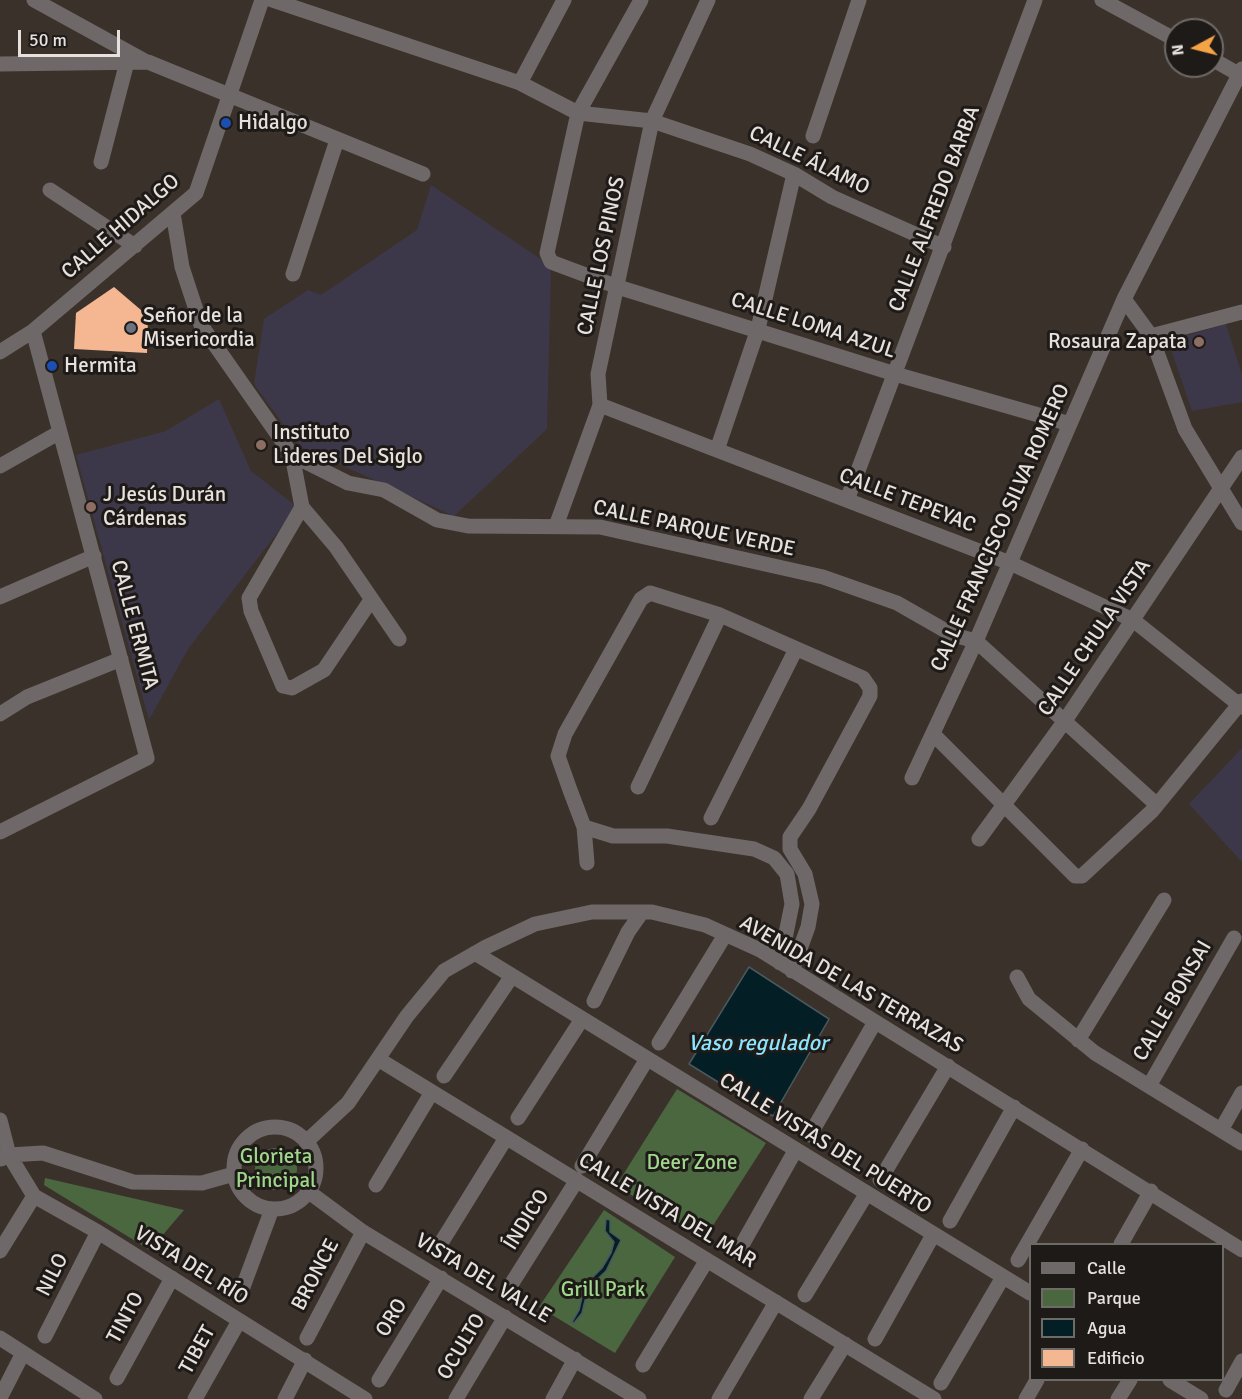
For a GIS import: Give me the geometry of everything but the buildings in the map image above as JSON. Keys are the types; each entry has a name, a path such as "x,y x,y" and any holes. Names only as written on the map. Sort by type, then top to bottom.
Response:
{"street":[{"path":"34,0 148,62 423,174"},
{"name":"CALLE HIDALGO","path":"0,352 33,330 196,194 228,93 262,0"},
{"path":"272,0 520,83 578,113 641,0"},
{"path":"520,83 564,0"},
{"name":"CALLE LOS PINOS","path":"556,526 600,405 598,374 652,121 708,0"},
{"path":"813,136 859,0"},
{"name":"CALLE ALFREDO BARBA","path":"847,500 1035,0"},
{"path":"1102,0 1164,34"},
{"path":"101,162 127,62"},
{"path":"0,64 148,62"},
{"path":"1224,65 1241,73"},
{"name":"CALLE FRANCISCO SILVA ROMERO","path":"912,778 976,641 1124,299 1241,73"},
{"name":"CALLE ÁLAMO","path":"578,113 652,121 750,153 794,174 832,197 944,247"},
{"name":"CALLE LOMA AZUL","path":"578,113 563,172 548,258 551,262 618,287 895,374 1070,423"},
{"path":"292,274 337,140"},
{"path":"717,450 758,330 794,174"},
{"path":"50,190 135,246"},
{"name":"CALLE PARQUE VERDE","path":"173,213 182,267 201,325 292,455 348,483 384,490 437,520 468,526 600,526 824,577 897,603 953,635 976,641 1157,805"},
{"path":"1124,299 1151,336 1185,429 1242,523"},
{"path":"1151,336 1242,312"},
{"name":"CALLE ERMITA","path":"0,832 147,758 33,330"},
{"name":"CALLE TEPEYAC","path":"600,405 1010,563 1133,620 1241,704"},
{"path":"0,466 60,432"},
{"path":"292,455 302,507 336,548 399,639"},
{"name":"CALLE CHULA VISTA","path":"980,839 1064,722 1242,457"},
{"path":"302,507 249,598 251,611 283,686 292,688 324,670 371,600"},
{"path":"0,597 94,556"},
{"path":"587,863 584,827 558,756 565,734 641,598 650,593 659,594 720,615 863,678 870,688 870,696 789,844 805,874 812,904 808,927 786,967"},
{"path":"638,787 720,615"},
{"path":"711,818 796,649"},
{"path":"0,714 27,698 122,659"},
{"path":"933,734 1075,876 1088,873 1157,805 1241,704"},
{"path":"584,827 613,836 667,837 754,849 774,858 787,874 792,904 786,967"},
{"path":"1078,1040 1164,900"},
{"name":"AVENIDA DE LAS TERRAZAS","path":"306,1142 348,1103 407,1016 444,971 535,924 592,912 652,912 705,925 786,967 1151,1191 1217,1240 1242,1250"},
{"path":"594,1000 628,932 642,912"},
{"path":"659,1043 725,935"},
{"name":"CALLE BONSAI","path":"1149,1086 1234,938"},
{"name":"CALLE VISTAS DEL PUERTO","path":"476,953 1029,1292"},
{"path":"444,1076 512,976"},
{"path":"1017,977 1029,999 1078,1040 1242,1143"},
{"path":"518,1118 582,1019"},
{"path":"810,1135 875,1022"},
{"name":"CALLE VISTA DEL MAR","path":"378,1059 507,1138 580,1173 707,1260 845,1344 911,1393 934,1399"},
{"name":"ÍNDICO","path":"512,1283 647,1059"},
{"path":"880,1180 948,1066"},
{"path":"376,1185 432,1092"},
{"path":"1221,1130 1242,1093"},
{"path":"950,1221 1014,1107"},
{"name":"VISTA DEL RÍO","path":"0,1120 4,1158 34,1196 98,1232 364,1399"},
{"path":"284,1128 297,1133 306,1142 316,1166 309,1192 299,1202 286,1208 272,1209 258,1206 238,1187 234,1174 235,1161 239,1148 247,1138 258,1131 284,1128"},
{"path":"441,1243 507,1138"},
{"path":"1018,1260 1082,1149"},
{"path":"738,1251 795,1150"},
{"path":"4,1158 43,1153 133,1182 202,1184 234,1174"},
{"path":"1122,1243 1151,1191"},
{"name":"VISTA DEL VALLE","path":"309,1192 363,1232 639,1399"},
{"path":"805,1295 867,1193"},
{"path":"0,1251 34,1196"},
{"path":"240,1295 272,1209"},
{"name":"NILO","path":"45,1336 98,1232"},
{"name":"BRONCE","path":"307,1338 363,1232"},
{"path":"874,1339 933,1235"},
{"path":"643,1365 707,1260"},
{"path":"941,1383 1003,1277"},
{"name":"TINTO","path":"117,1378 172,1278"},
{"name":"ORO","path":"379,1380 441,1278"},
{"path":"719,1399 776,1302"},
{"name":"OCULTO","path":"456,1399 505,1317"},
{"name":"TIBET","path":"195,1399 238,1321"},
{"path":"0,1338 94,1399"},
{"path":"810,1399 845,1344"},
{"path":"0,1398 23,1353"},
{"path":"553,1399 575,1359"},
{"path":"285,1399 305,1360"},
{"path":"1226,1390 1242,1361"},
{"path":"1026,1399 1036,1381"},
{"path":"1118,1399 1129,1381"},
{"path":"1172,1381 1201,1399"}],"shaded area":[{"path":"431,185 551,266 547,429 454,516 299,446 254,384 264,319 308,290 321,295 417,230"},
{"path":"1226,324 1242,375 1242,402 1192,411 1168,341"},
{"path":"219,399 251,471 297,507 188,649 149,720 76,455 166,431"},
{"path":"1242,748 1242,862 1189,804"}],"green space":[{"name":"Deer Zone","path":"677,1089 766,1143 705,1238 616,1186"},
{"name":"Glorieta Principal","path":"276,1148 284,1149 291,1154 296,1161 296,1177 291,1184 284,1189 276,1190 268,1189 261,1184 256,1177 255,1169 256,1161 261,1154 268,1149"},
{"path":"45,1178 184,1210 150,1250 44,1185"},
{"name":"Grill Park","path":"604,1210 675,1257 615,1353 539,1307"}],"water":[{"name":"Vaso regulador","path":"749,967 829,1019 773,1116 689,1064"},
{"path":"606,1219 610,1220 610,1232 621,1240 606,1271 588,1288 582,1313 574,1323 572,1322 579,1310 585,1285 602,1268 611,1253 614,1242 605,1231"}],"place":[{"name":"Hidalgo","path":"226,123"},
{"name":"Señor de la Misericordia","path":"131,328"},
{"name":"Rosaura Zapata","path":"1199,342"},
{"name":"Hermita","path":"52,366"},
{"name":"Instituto Lideres Del Siglo","path":"261,445"},
{"name":"J Jesús Durán Cárdenas","path":"91,507"}]}
